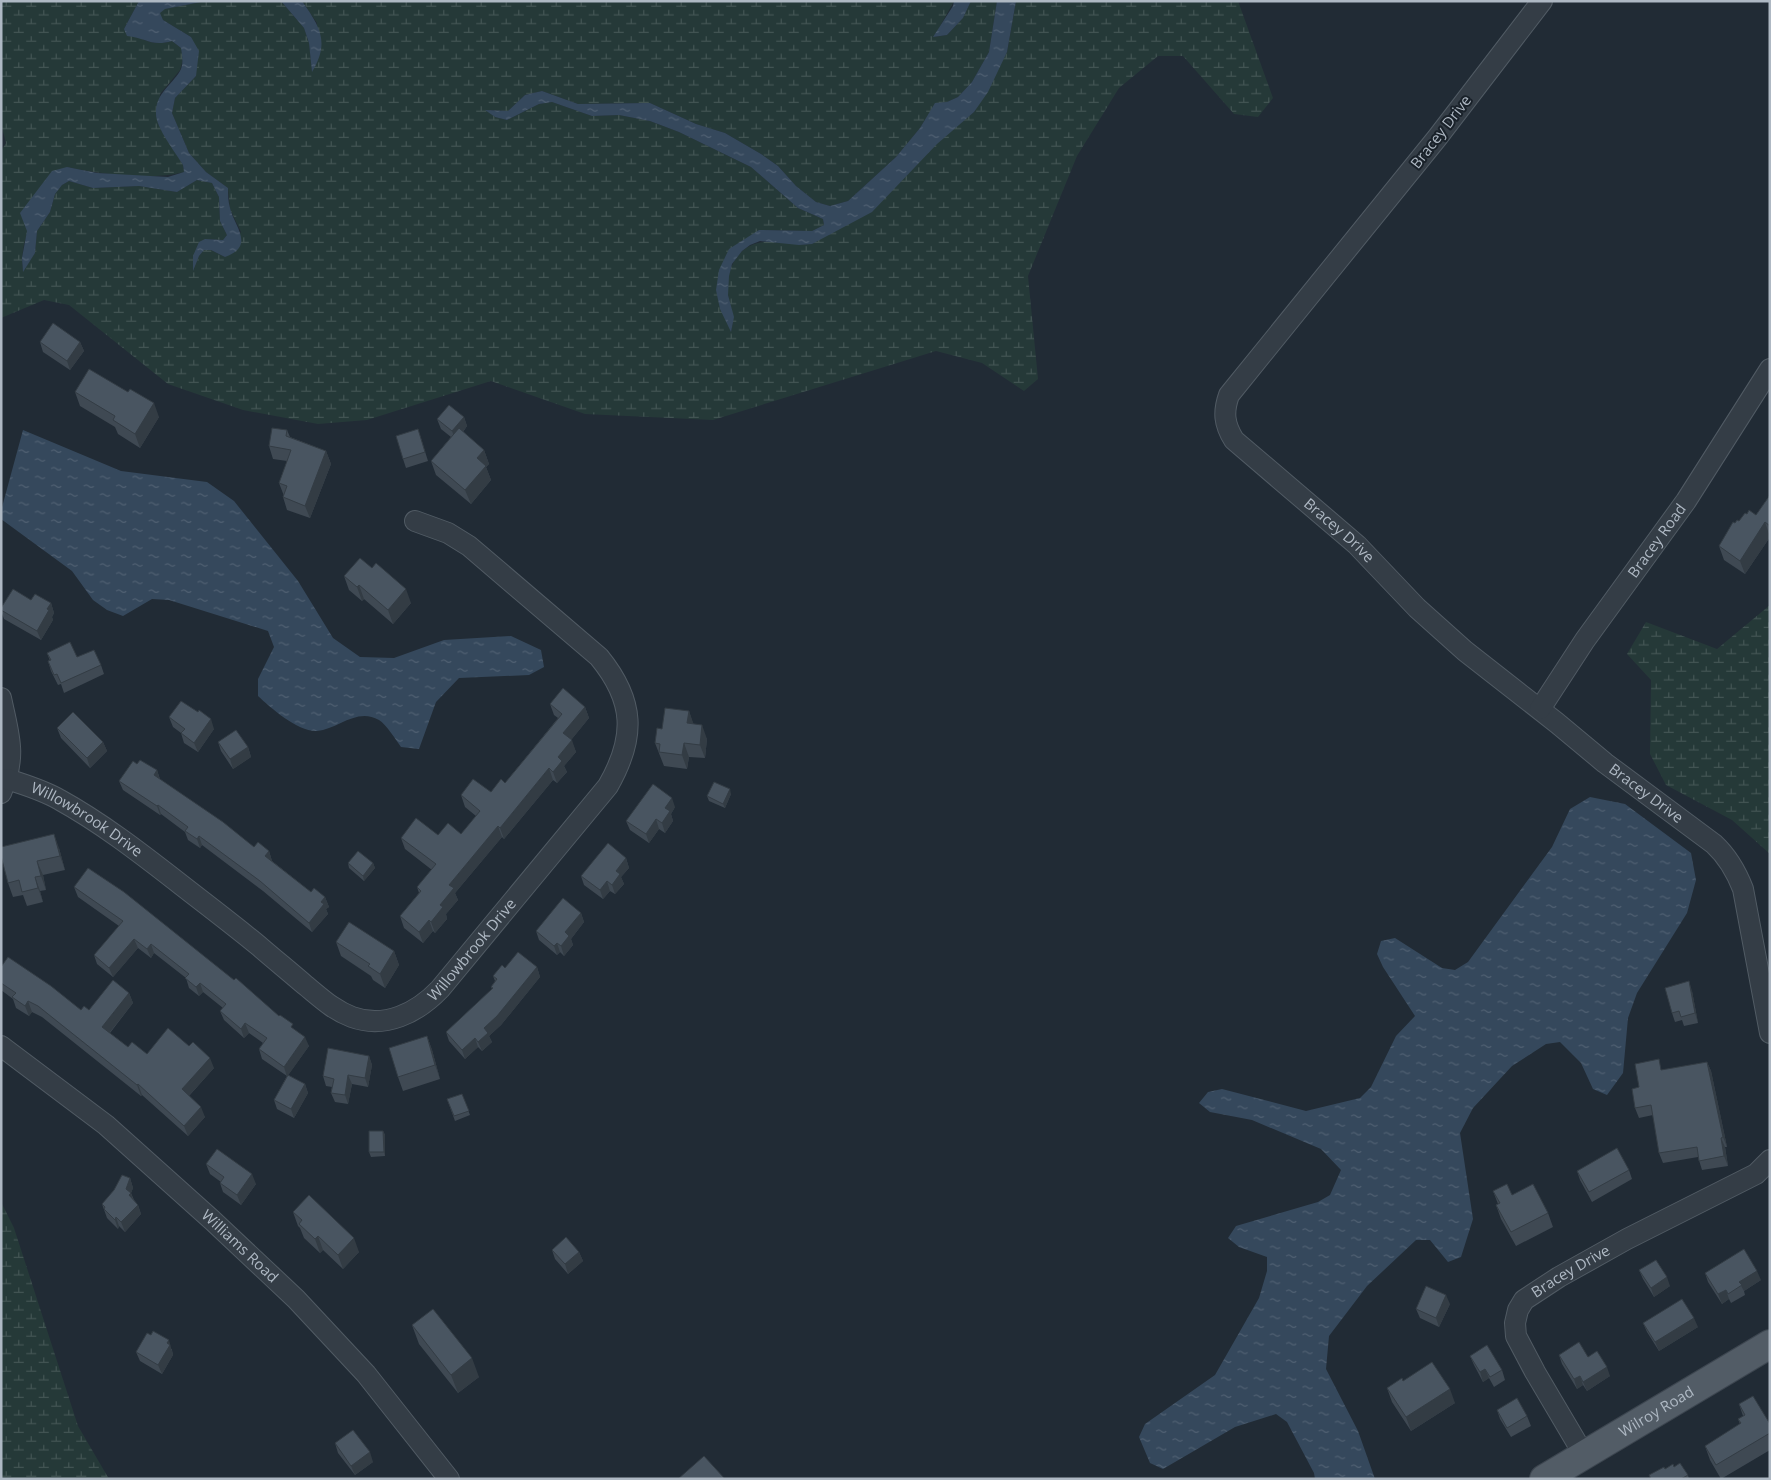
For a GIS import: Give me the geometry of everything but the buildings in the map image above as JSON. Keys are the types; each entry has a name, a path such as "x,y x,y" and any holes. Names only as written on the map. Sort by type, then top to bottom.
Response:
{"main road":[{"name":"Wilroy Road","path":"1544,1479 1770,1344"}],"street":[{"name":"Bracey Drive","path":"1542,1 1437,138 1229,395 1224,407 1224,419 1228,431 1234,440 1357,545 1417,608 1465,651 1606,763 1714,844 1725,855 1736,871 1743,889 1770,1033"},
{"name":"Bracey Road","path":"1540,709 1585,640 1686,501 1770,370"},
{"name":"Willowbrook Drive","path":"4,786 31,786 59,799 148,860 245,934 332,1008 352,1017 384,1021 414,1010 440,989 608,786 619,767 626,747 628,725 626,708 620,688 610,670 599,657 469,546 448,533 415,521"},
{"path":"1,698 10,740 11,757 4,786"},
{"name":"Williams Road","path":"1,1046 106,1125 212,1220 296,1299 366,1374 448,1479"},
{"name":"Bracey Drive","path":"1584,1455 1516,1336 1515,1323 1518,1310 1524,1300 1559,1276 1756,1174 1770,1160"}],"green space":[{"path":"1,1 139,1 124,29 147,41 165,43 172,41 181,48 183,59 180,70 160,94 158,124 183,165 184,172 171,175 141,176 110,174 67,167 35,216 29,229 22,257 23,271 35,253 37,231 50,212 55,194 62,185 69,181 93,188 139,186 177,192 197,180 212,183 219,197 220,221 227,235 223,240 205,239 194,269 199,256 204,250 211,250 225,257 241,232 230,209 228,188 206,172 189,153 172,113 175,98 196,76 191,37 163,20 159,13 164,9 206,1 281,1 304,28 309,43 312,71 317,23 302,1 734,1 733,3 735,1 954,1 934,37 947,35 963,18 971,1 997,1 989,52 972,82 958,97 947,102 935,104 920,128 896,157 848,201 830,206 816,202 796,186 778,166 725,133 696,124 650,103 578,104 542,91 525,95 508,111 486,110 495,117 507,120 539,104 552,102 592,116 619,115 650,121 679,132 751,167 798,208 823,219 824,225 812,231 759,230 719,270 731,331 733,316 728,294 728,284 730,270 737,257 753,244 762,242 812,244 974,112 1007,52 1016,1 1238,1 1273,98 1258,117 1234,114 1183,56 1158,56 1119,88 1077,156 1028,276 1038,379 1024,391 982,363 936,351 713,420 585,414 491,381 367,420 318,424 243,410 168,384 69,305 44,300 1,318 1,151 6,143 1,124"},
{"path":"1770,605 1770,854 1732,820 1666,785 1650,754 1651,680 1627,654 1646,622 1717,649"},
{"path":"1,1202 14,1228 78,1426 109,1479 1,1479"}],"water":[{"path":"139,1 206,1 165,9 160,13 163,20 191,37 199,51 196,76 175,98 172,113 189,153 206,172 228,188 230,208 241,235 239,247 225,257 211,250 204,250 199,256 193,271 193,256 199,242 205,239 223,240 227,235 220,221 219,197 212,183 197,180 177,192 139,186 93,188 69,181 62,185 55,194 50,212 37,231 35,253 23,272 22,258 27,231 20,213 52,171 67,167 97,173 168,177 184,172 183,165 159,126 156,114 158,101 181,68 181,48 172,41 154,43 127,36 124,29"},
{"path":"281,1 302,1 318,27 321,52 312,72 309,43 304,28"},
{"path":"954,1 971,1 963,18 947,35 933,37 953,6"},
{"path":"997,1 1016,1 1007,52 988,92 974,112 937,144 872,212 812,244 799,245 760,241 742,251 732,264 729,276 728,295 734,317 731,332 720,309 716,290 719,270 729,249 759,230 812,231 824,225 823,219 798,208 751,167 679,132 650,121 619,115 592,116 552,102 539,104 507,120 495,117 485,110 508,111 525,95 542,91 578,104 650,103 696,124 725,133 778,166 796,186 816,202 830,206 848,201 896,157 920,128 935,103 947,102 958,97 972,82 989,52"},
{"path":"23,430 121,471 207,482 234,501 298,581 333,638 360,657 394,658 444,640 511,636 541,650 544,667 529,675 459,678 436,702 419,749 401,747 385,725 371,717 355,717 317,731 293,724 258,696 258,679 274,647 268,631 169,600 152,599 123,616 107,610 93,600 72,571 1,519 1,511"},
{"path":"1590,797 1625,804 1691,853 1696,880 1687,913 1637,993 1628,1018 1623,1073 1607,1095 1593,1089 1581,1063 1560,1042 1546,1044 1512,1066 1473,1108 1460,1133 1473,1219 1461,1257 1448,1262 1430,1240 1416,1240 1367,1286 1329,1336 1326,1369 1358,1431 1375,1479 1315,1479 1314,1473 1287,1422 1276,1414 1235,1427 1163,1469 1150,1463 1139,1437 1145,1424 1215,1375 1259,1298 1267,1271 1267,1257 1239,1247 1228,1238 1236,1226 1318,1202 1330,1195 1341,1170 1321,1149 1252,1120 1210,1112 1199,1103 1208,1092 1222,1089 1306,1111 1360,1098 1371,1087 1396,1036 1415,1016 1383,967 1377,954 1381,941 1395,938 1442,968 1455,970 1468,962 1552,847 1570,809"}]}
